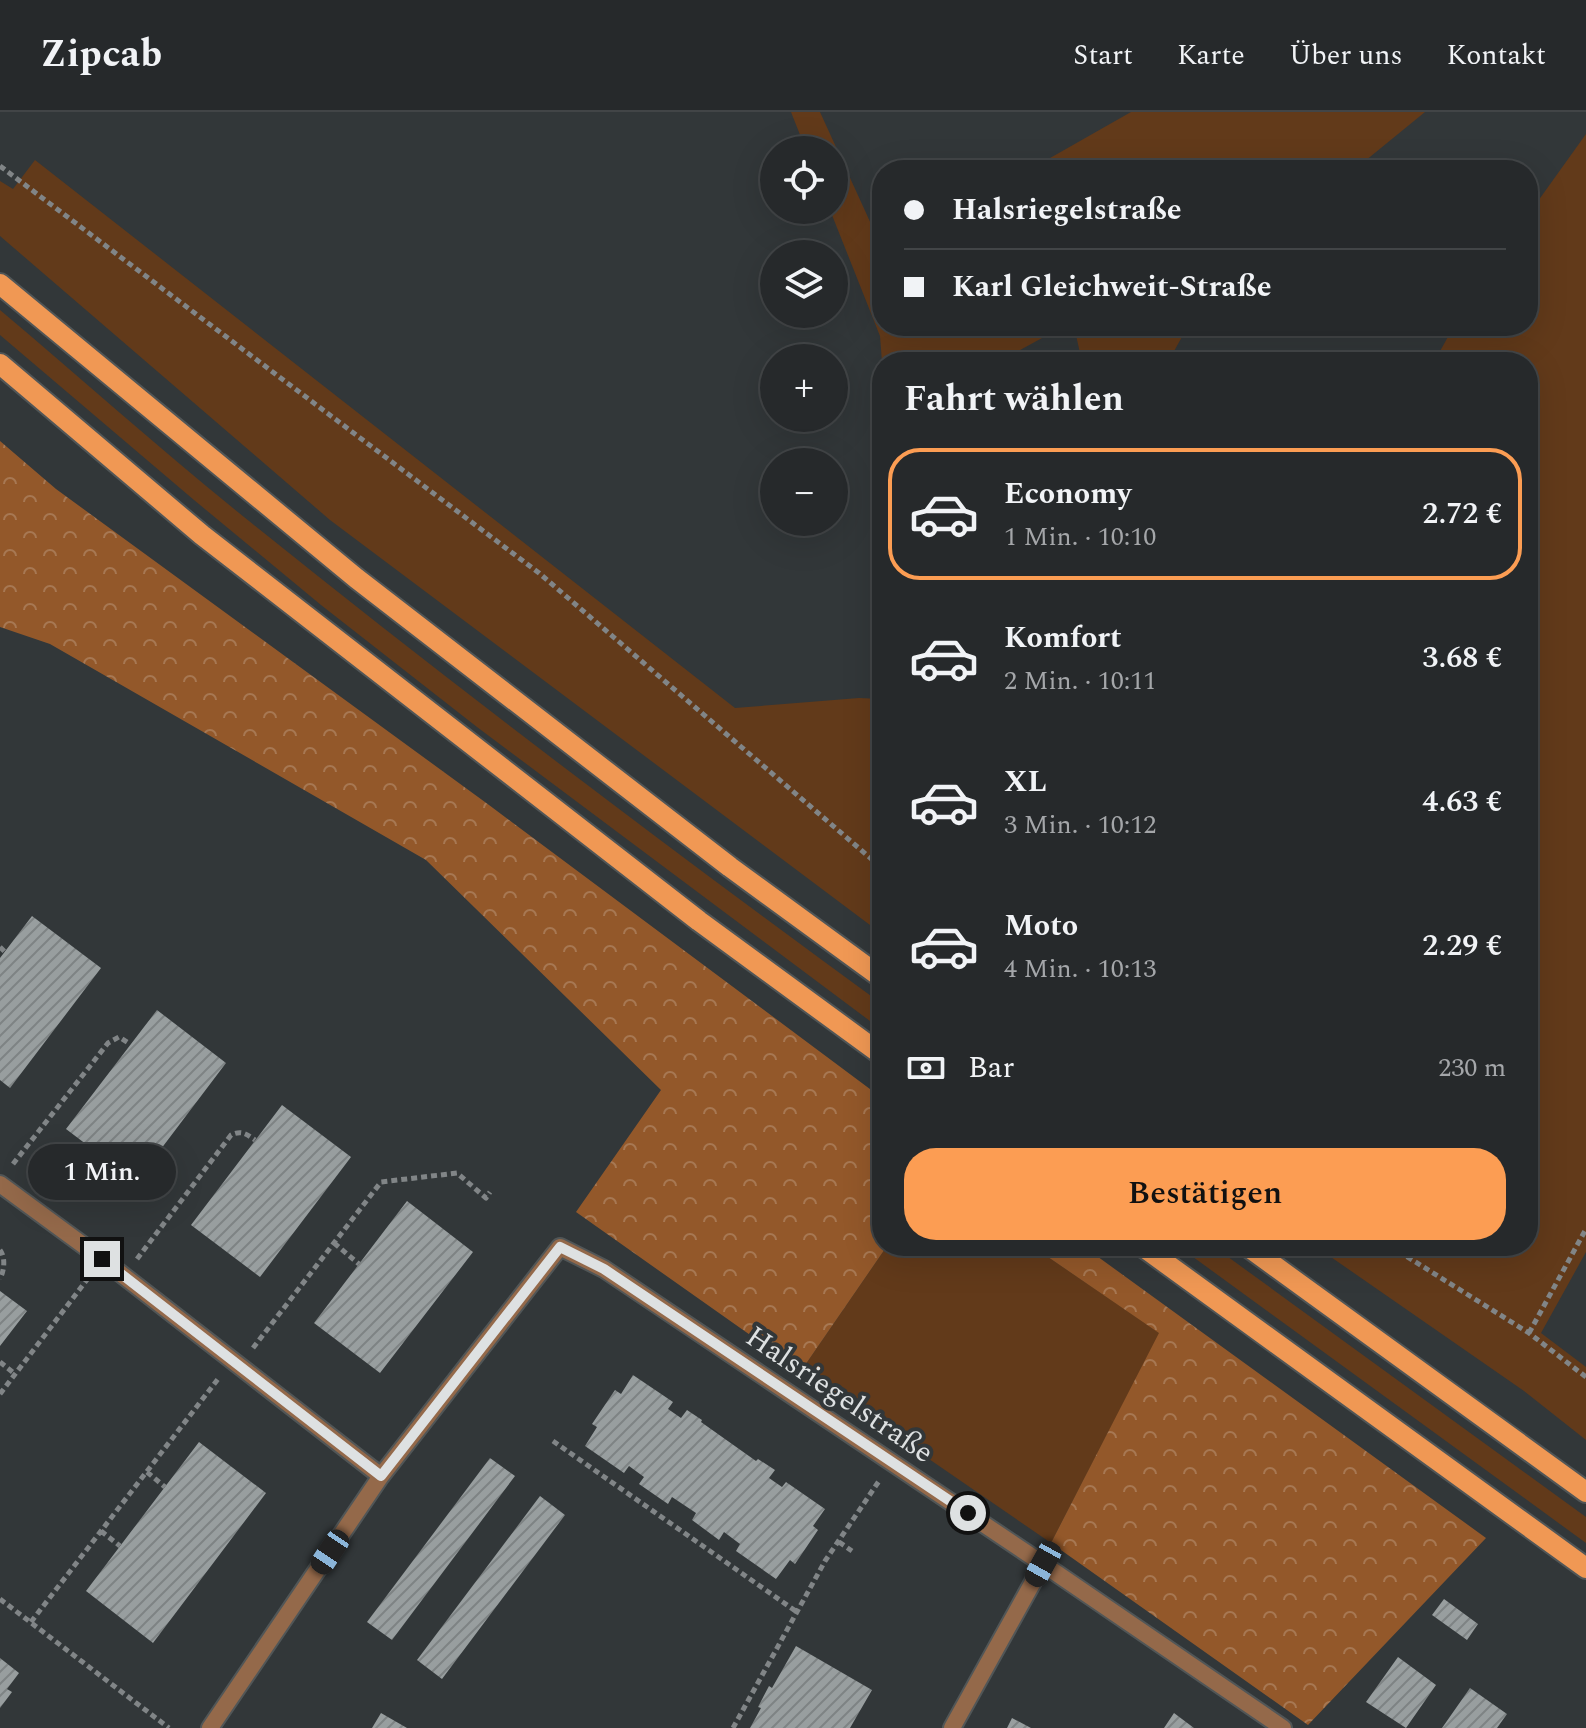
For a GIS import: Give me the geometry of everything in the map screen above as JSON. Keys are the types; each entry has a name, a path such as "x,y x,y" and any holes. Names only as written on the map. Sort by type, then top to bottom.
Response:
{"main road":[{"path":"0,284 356,578 730,867 872,971"},
{"path":"0,364 202,535 699,921 872,1048"},
{"path":"1156,1256 1586,1568"},
{"path":"1261,1256 1586,1492"}],"street":[{"path":"0,1184 102,1259 381,1476 210,1728"},
{"name":"Halsriegelstraße","path":"381,1476 560,1247 604,1269 1283,1728"},
{"path":"952,1728 1043,1564"}],"path":[{"path":"0,166 539,573 872,859"},
{"path":"10,1168 108,1043 119,1037 130,1044"},
{"path":"124,1276 231,1135 245,1133 255,1140"},
{"path":"31,1622 147,1472 381,1182 457,1173 486,1198 490,1192"},
{"path":"1529,1333 1586,1229"},
{"path":"334,1243 359,1264"},
{"path":"0,1250 3,1254 0,1279"},
{"path":"1406,1256 1529,1333 1586,1377"},
{"path":"0,1394 102,1259"},
{"path":"0,1362 15,1374"},
{"path":"553,1441 797,1612"},
{"path":"733,1728 839,1542 892,1463"},
{"path":"147,1472 165,1487"},
{"path":"101,1531 120,1546"},
{"path":"839,1542 852,1551"},
{"path":"0,1599 169,1728"}],"shaded area":[{"path":"791,112 820,112 831,136 800,136"},
{"path":"1131,112 1425,112 1366,160 1047,160"},
{"path":"1586,134 1586,1252 1541,1333 1586,1367 1586,1440 1524,1391 1329,1256 1538,1256 1538,352 1440,352 1448,336 1538,336 1538,201"},
{"path":"35,160 735,708 872,699 872,926 330,520 0,236 0,181 13,189"},
{"path":"848,173 872,226 872,316 848,255 848,240 842,240 836,224 848,224"},
{"path":"0,310 213,492 322,580 640,825 872,997 872,1023 477,727 321,605 0,335"},
{"path":"880,336 1046,336 1016,352 881,352"},
{"path":"1076,336 1182,336 1174,352 1080,352"},
{"path":"880,1256 1047,1256 1160,1333 1051,1543 801,1371"},
{"path":"1192,1256 1227,1256 1586,1517 1586,1543"}],"green space":[{"path":"0,441 56,489 489,805 872,1091 872,1256 880,1256 801,1371 576,1212 661,1090 426,860 50,644 0,627"},
{"path":"1047,1256 1097,1256 1486,1538 1308,1725 1051,1543 1159,1333"}],"building":[{"path":"32,916 101,968 10,1088 0,1080 0,958"},
{"path":"157,1010 226,1063 136,1182 66,1129"},
{"path":"282,1105 351,1157 260,1277 191,1225"},
{"path":"407,1201 473,1252 380,1373 314,1323"},
{"path":"0,1291 27,1311 0,1346"},
{"path":"633,1375 673,1402 668,1409 681,1418 687,1410 756,1461 758,1459 775,1470 769,1478 782,1487 786,1482 825,1509 813,1526 818,1530 795,1564 790,1560 776,1579 736,1551 740,1544 724,1532 719,1540 692,1520 696,1513 672,1497 668,1504 639,1484 644,1477 629,1466 624,1473 585,1446 597,1427 592,1424 615,1390 621,1394"},
{"path":"199,1442 266,1493 153,1643 86,1591"},
{"path":"490,1458 515,1476 392,1640 367,1622"},
{"path":"540,1496 565,1515 442,1679 417,1660"},
{"path":"1444,1599 1478,1624 1467,1640 1432,1615"},
{"path":"796,1646 872,1690 850,1728 750,1728 769,1686 772,1688"},
{"path":"1398,1657 1436,1685 1406,1728 1366,1702"},
{"path":"0,1658 19,1673 7,1689 12,1692 0,1708"},
{"path":"1470,1688 1507,1714 1497,1728 1442,1728"},
{"path":"381,1713 407,1728 372,1728"},
{"path":"1174,1713 1194,1728 1164,1728"},
{"path":"1012,1718 1031,1728 1007,1728"}],"route":[{"path":"102,1259 381,1476 560,1247 604,1269 968,1513"}]}
